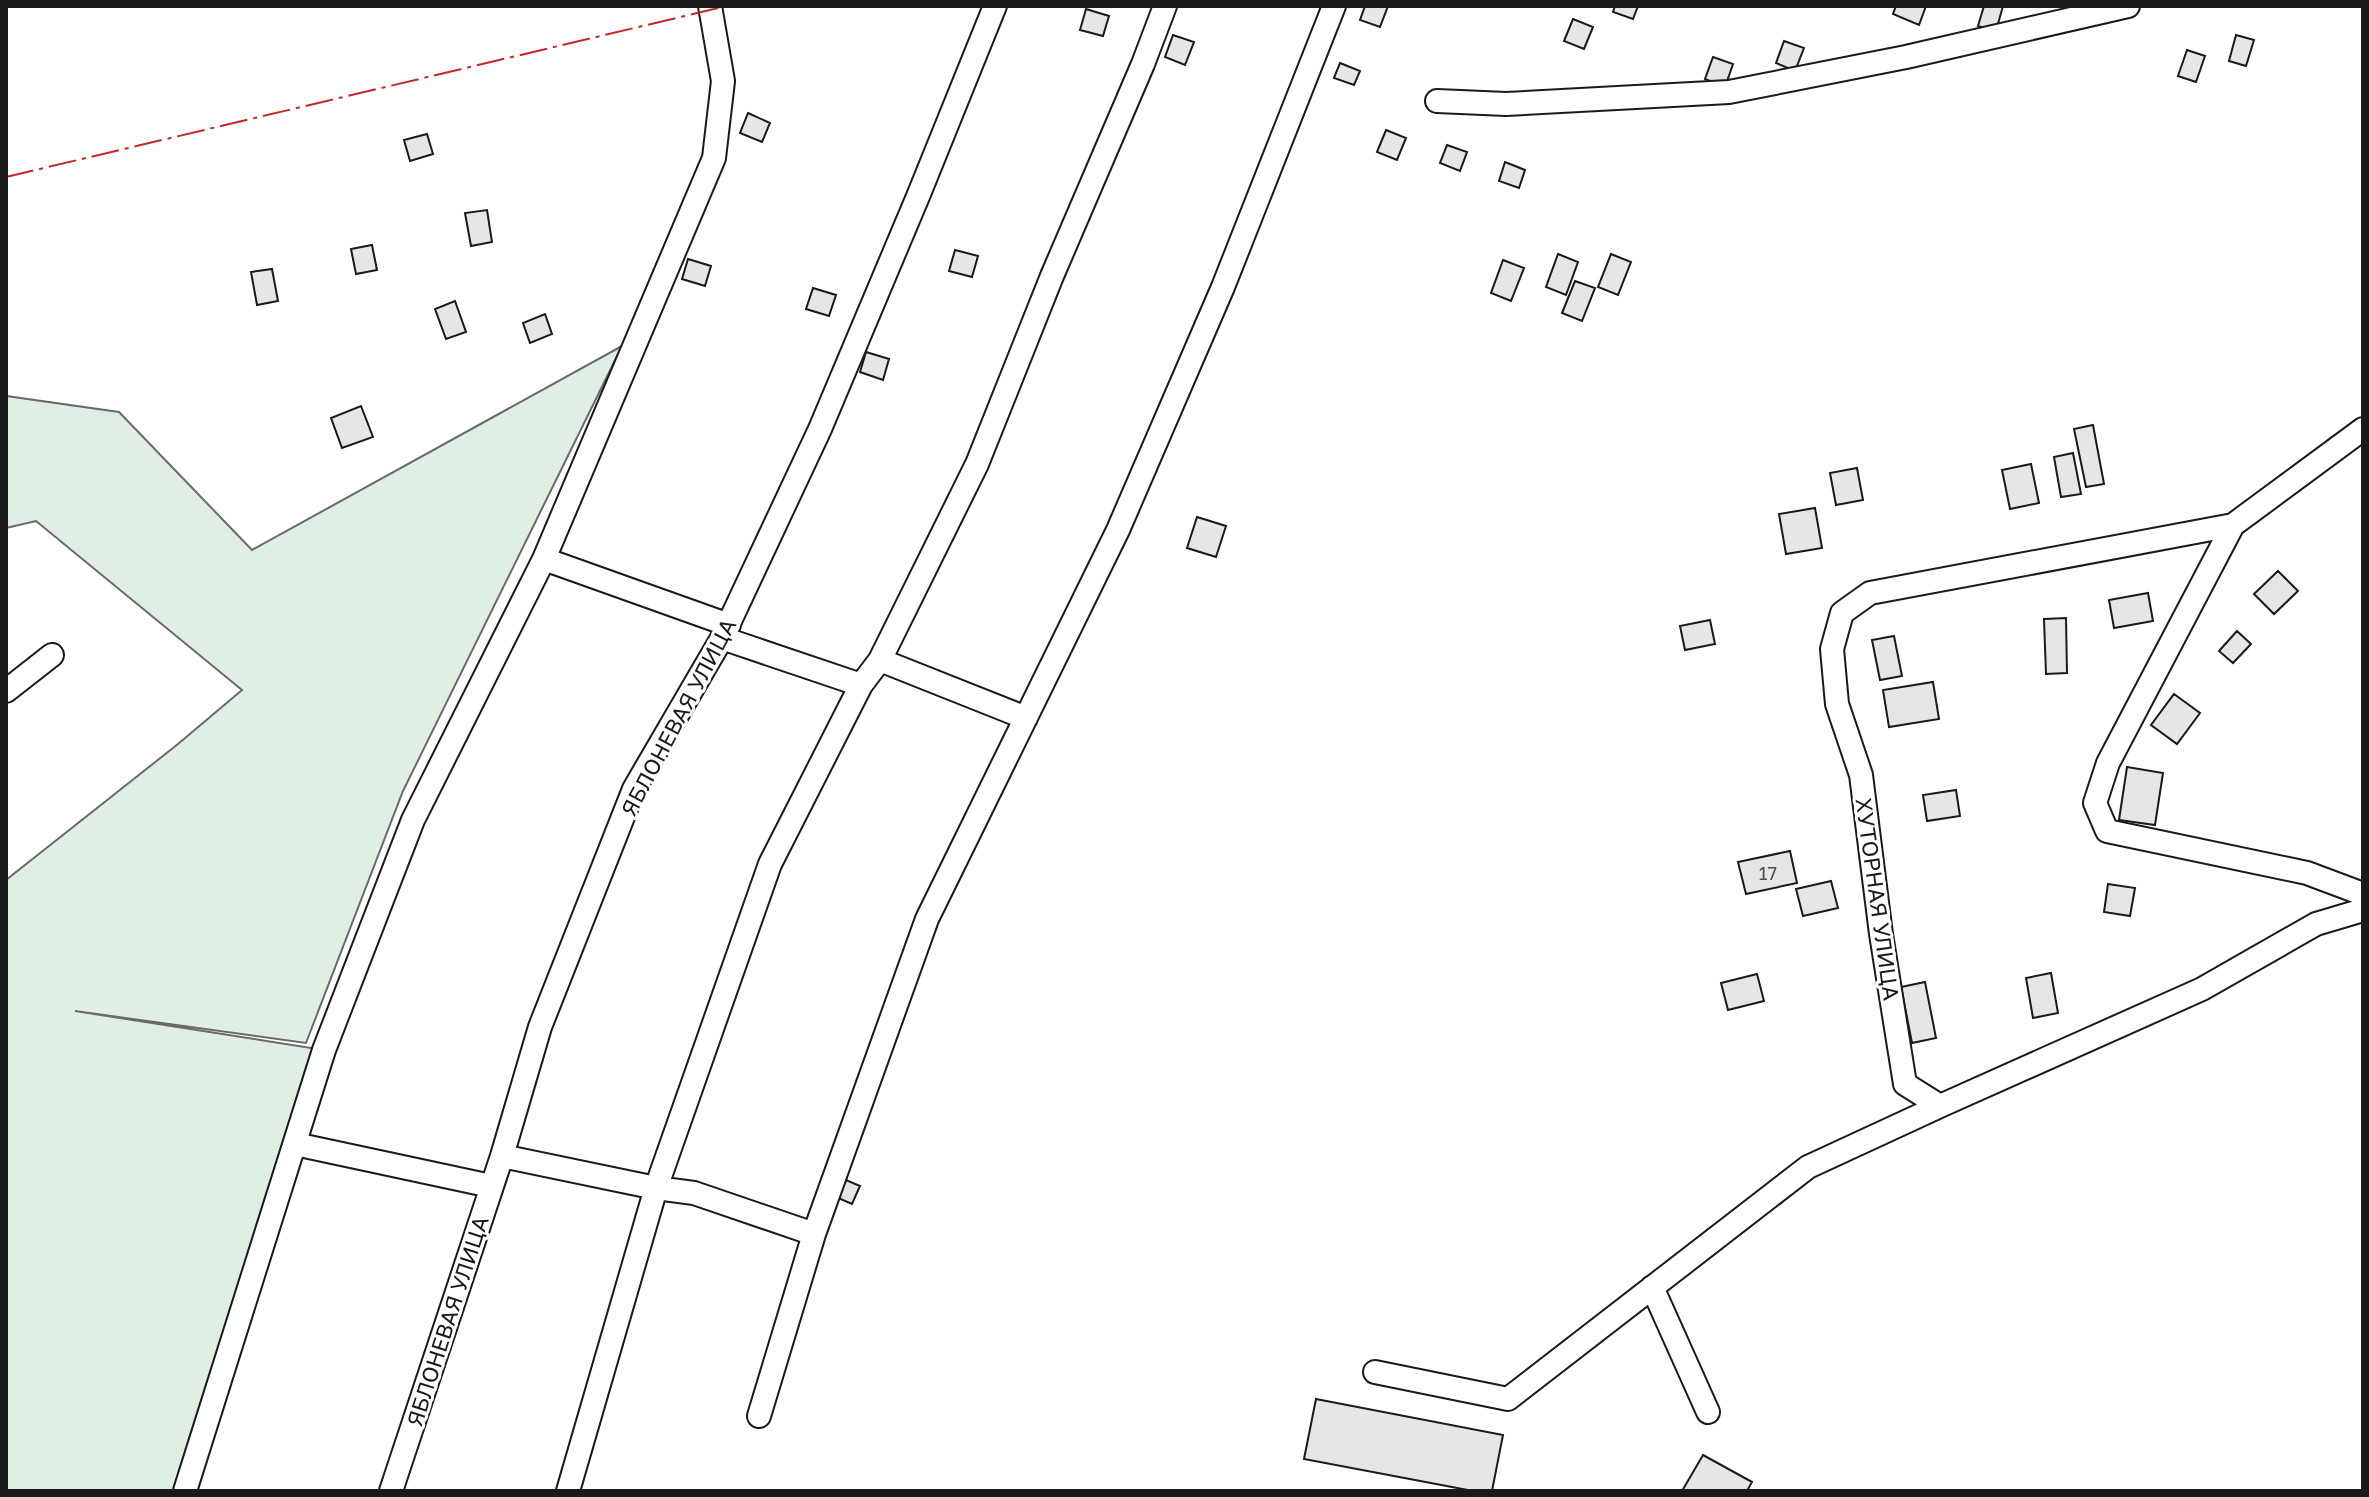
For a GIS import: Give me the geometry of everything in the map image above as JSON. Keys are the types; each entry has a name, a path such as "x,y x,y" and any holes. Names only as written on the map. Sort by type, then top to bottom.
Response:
{"street":[{"path":"185,1491 324,1050 413,820 544,559 714,158 723,81 710,6"},
{"name":"ЯБЛОНЕВАЯ УЛИЦА","path":"391,1491 502,1156 540,1027 634,789 725,632 820,429 995,6"},
{"path":"568,1491 656,1188 770,864 861,685 880,660 977,464 1165,6"},
{"path":"759,1416 814,1234 927,919 1118,530 1217,301 1334,6"},
{"path":"1437,101 1506,104 1729,92 1906,57 2128,6"},
{"path":"2363,429 2233,525 2108,763 2095,803 2107,831 2307,873 2363,894"},
{"name":"ХУТОРНАЯ УЛИЦА","path":"1940,1106 1905,1084 1881,934 1861,775 1837,704 1832,649 1842,613 1870,593 2233,525"},
{"path":"544,559 861,685"},
{"path":"6,691 52,655"},
{"path":"880,660 1026,718"},
{"path":"1375,1372 1508,1399 1808,1167 2202,989 2316,924 2363,910"},
{"path":"295,1144 491,1186"},
{"path":"502,1156 694,1193 814,1234"},
{"path":"1652,1287 1708,1412"}],"green space":[{"path":"622,346 403,791 306,1043 75,1011 324,1050 185,1491 6,1491 6,880 242,690 36,521 6,528 6,396 119,412 252,550"}],"building":[{"path":"1365,6 1388,6 1380,27 1360,20"},
{"path":"1615,6 1638,6 1633,19 1613,12"},
{"path":"1896,6 1926,6 1919,25 1893,14"},
{"path":"1984,6 2003,6 1996,31 1978,26"},
{"path":"1086,9 1109,16 1103,36 1080,30"},
{"path":"1573,19 1593,27 1584,49 1564,41"},
{"path":"1173,35 1194,42 1185,65 1165,57"},
{"path":"2236,35 2254,40 2246,66 2229,61"},
{"path":"1784,41 1804,48 1795,71 1776,63"},
{"path":"2187,50 2205,56 2196,82 2178,76"},
{"path":"1713,57 1733,64 1725,87 1705,79"},
{"path":"1340,63 1360,71 1354,85 1334,78"},
{"path":"748,113 770,123 762,142 740,133"},
{"path":"1386,130 1406,138 1397,160 1377,152"},
{"path":"427,134 433,154 410,161 404,140"},
{"path":"1447,145 1467,152 1460,171 1440,163"},
{"path":"1505,162 1525,170 1519,188 1499,181"},
{"path":"487,210 492,242 471,246 465,213"},
{"path":"372,245 377,270 356,274 351,249"},
{"path":"955,250 978,256 972,277 949,271"},
{"path":"1558,254 1578,262 1566,295 1546,287"},
{"path":"1611,254 1631,262 1618,295 1598,287"},
{"path":"688,259 711,266 705,286 682,279"},
{"path":"1503,260 1524,268 1511,301 1491,293"},
{"path":"272,269 278,301 257,305 251,272"},
{"path":"1575,281 1595,288 1582,321 1562,313"},
{"path":"813,288 836,295 829,316 806,309"},
{"path":"455,301 466,332 446,339 435,309"},
{"path":"545,314 552,334 530,343 523,323"},
{"path":"866,352 889,359 883,380 860,372"},
{"path":"361,406 373,437 342,448 331,418"},
{"path":"2093,425 2104,484 2086,487 2074,429"},
{"path":"2073,453 2081,494 2061,497 2054,457"},
{"path":"2031,464 2039,503 2010,509 2002,470"},
{"path":"1857,468 1863,500 1836,505 1830,473"},
{"path":"1815,508 1822,548 1786,554 1779,514"},
{"path":"1197,517 1226,526 1216,557 1187,548"},
{"path":"2278,571 2298,591 2274,614 2254,594"},
{"path":"2148,593 2153,621 2114,628 2109,600"},
{"path":"2066,618 2067,673 2046,674 2044,619"},
{"path":"1710,620 1715,644 1685,650 1680,626"},
{"path":"2237,631 2251,644 2233,663 2219,651"},
{"path":"1894,636 1902,676 1880,680 1872,640"},
{"path":"1933,682 1939,719 1889,727 1883,690"},
{"path":"2174,694 2200,713 2177,744 2151,725"},
{"path":"2127,767 2163,773 2155,825 2119,820"},
{"path":"1956,790 1960,816 1927,821 1923,795"},
{"path":"1790,851 1797,883 1746,894 1738,862"},
{"path":"1831,881 1838,908 1803,916 1796,889"},
{"path":"2108,884 2135,888 2130,916 2104,912"},
{"path":"2051,973 2058,1013 2033,1018 2026,978"},
{"path":"1757,974 1764,1001 1728,1010 1721,983"},
{"path":"1925,982 1936,1038 1912,1043 1901,987"},
{"path":"846,1180 860,1186 852,1204 838,1198"},
{"path":"1316,1399 1503,1435 1492,1491 1473,1491 1304,1459"},
{"path":"1703,1455 1752,1482 1747,1491 1682,1491"}],"power":[{"path":"6,177 727,6"}]}
